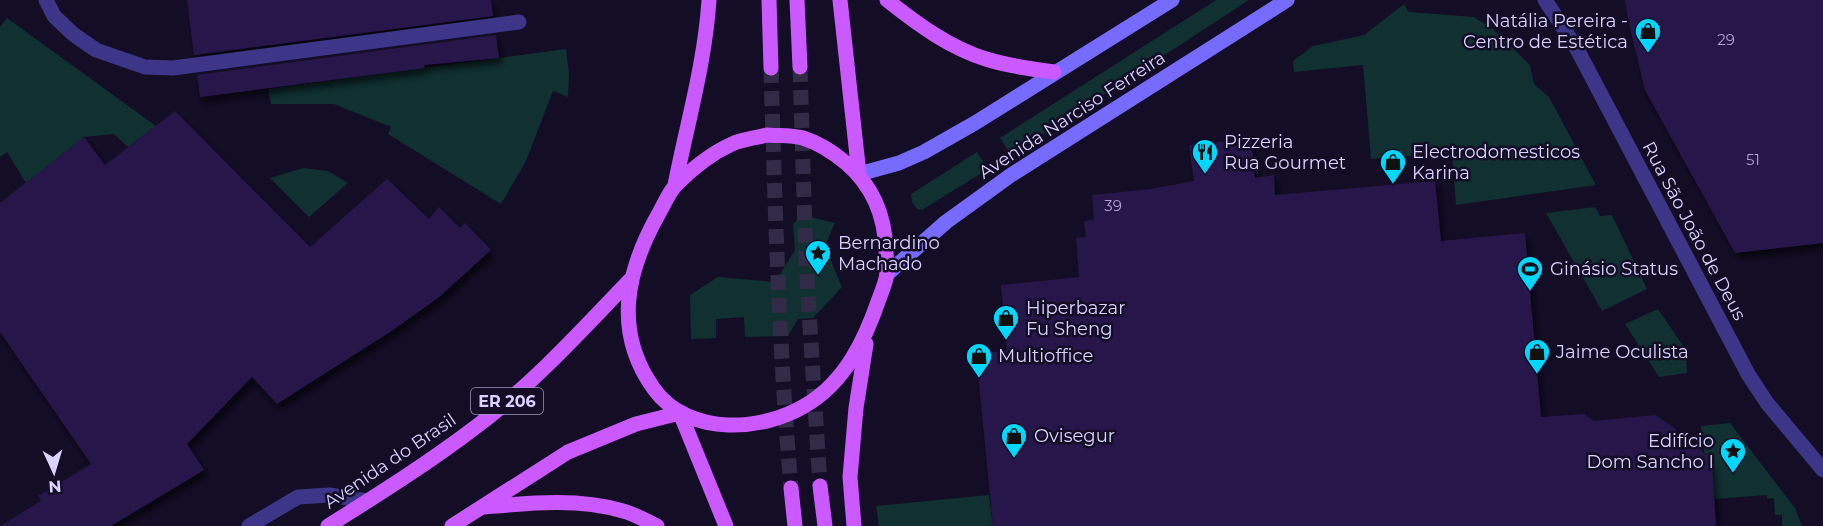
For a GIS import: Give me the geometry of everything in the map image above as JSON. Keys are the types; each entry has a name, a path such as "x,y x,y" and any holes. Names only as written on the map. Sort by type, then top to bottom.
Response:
{"main road":[{"path":"675,185 700,68 709,0"},
{"path":"769,0 771,68"},
{"path":"797,0 800,67"},
{"path":"840,0 859,174 899,163 924,152 1172,0"},
{"path":"887,0 949,44 985,59 1020,68 1054,72"},
{"name":"Avenida Narciso Ferreira","path":"887,274 945,222 1011,176 1287,0"},
{"name":"ER 206","path":"630,280 651,228 675,185 706,159 733,144 767,135 803,138 834,153 859,174 873,194 880,212 885,233 887,274 868,332 856,408 850,477 854,526"},
{"path":"630,280 628,313 631,340 641,371 659,396 680,413 709,424 745,426 777,418 807,405 833,383 853,359 868,332"},
{"name":"Avenida do Brasil","path":"328,526 478,426 532,378 630,280"},
{"path":"452,526 568,452 636,424 680,413"},
{"path":"680,413 726,526"},
{"path":"820,486 825,526"},
{"path":"791,488 795,526"},
{"path":"482,508 530,503 580,502 625,511 657,526"}],"street":[{"path":"46,0 54,16 73,34 96,50 145,67 173,68 519,22"},
{"name":"Rua São João de Deus","path":"1545,0 1577,49 1748,374 1767,403 1823,470"},
{"path":"249,526 298,497 329,495 368,501"}],"green space":[{"path":"1216,0 1249,0 1011,155 1000,138"},
{"path":"1404,4 1409,12 1474,17 1493,29 1530,65 1534,84 1549,97 1596,185 1456,205 1452,153 1371,159 1363,65 1294,72 1293,61 1313,46 1364,35"},
{"path":"7,18 156,126 128,147 114,134 84,137 26,183 7,152 0,157 0,27"},
{"path":"566,49 569,74 568,97 553,91 526,161 501,204 388,134 391,127 334,104 271,104 268,89"},
{"path":"977,152 988,169 922,210 917,209 912,202 911,194"},
{"path":"303,168 328,171 348,183 309,217 270,178"},
{"path":"1595,207 1600,216 1612,215 1647,289 1602,311 1546,213"},
{"path":"802,215 835,223 825,246 842,287 813,318 798,319 788,336 745,337 744,317 716,319 716,338 691,339 690,295 718,277 775,282 795,250 793,224"},
{"path":"1658,309 1686,350 1687,373 1659,377 1625,324"},
{"path":"1730,423 1795,508 1802,526 1782,526 1782,515 1775,515 1774,498 1767,499 1767,495 1714,499 1705,459 1701,426"},
{"path":"989,495 993,526 879,526 876,506"}],"building":[{"path":"187,0 491,0 493,16 194,55"},
{"path":"1625,0 1823,0 1823,243 1735,253 1645,90"},
{"path":"496,35 499,58 424,65 425,68 200,97 197,75"},
{"path":"175,111 310,247 387,179 429,219 439,207 460,228 465,223 491,250 438,298 390,332 277,404 252,377 187,444 204,470 111,526 0,526 41,501 38,496 91,464 0,332 0,203 84,137 105,165"},
{"path":"1251,139 1255,178 1274,175 1275,195 1435,181 1441,241 1525,233 1541,417 1584,414 1594,421 1655,415 1676,429 1678,450 1700,448 1712,465 1716,526 993,526 976,353 1007,351 1001,285 1079,277 1076,238 1086,237 1084,221 1094,219 1092,195 1151,189 1194,181 1189,145"}],"tunnel":[{"path":"800,67 806,263 820,486"},
{"path":"771,68 780,331 791,488"}],"place":[{"name":"Natália Pereira - Centro de Estética","path":"1648,54"},
{"name":"Pizzeria Rua Gourmet","path":"1205,175"},
{"name":"Electrodomesticos Karina","path":"1393,185"},
{"name":"Bernardino Machado","path":"818,276"},
{"name":"Ginásio Status","path":"1530,292"},
{"name":"Hiperbazar Fu Sheng","path":"1006,341"},
{"name":"Jaime Oculista","path":"1537,375"},
{"name":"Multioffice","path":"979,379"},
{"name":"Ovisegur","path":"1014,459"},
{"name":"Edifício Dom Sancho I","path":"1733,474"}]}
